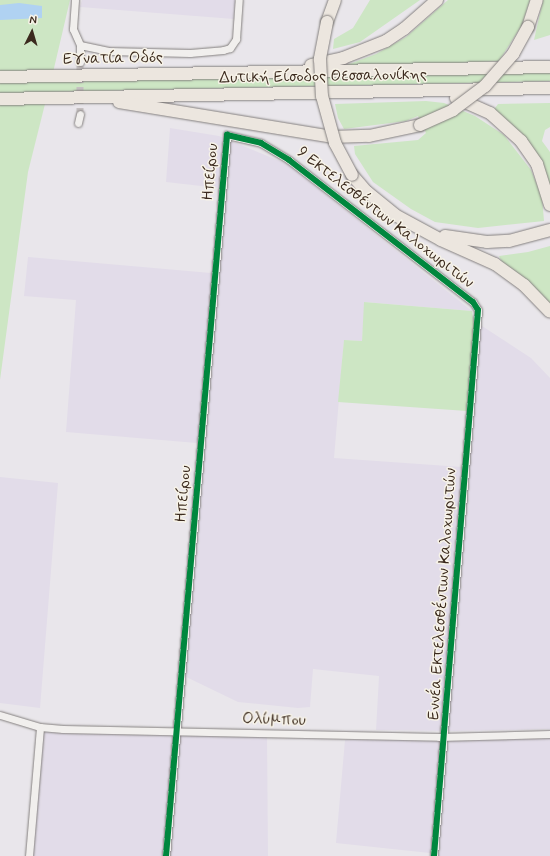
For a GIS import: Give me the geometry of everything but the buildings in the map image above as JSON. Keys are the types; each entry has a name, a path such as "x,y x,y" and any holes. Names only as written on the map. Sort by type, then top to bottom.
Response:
{"highway":[{"path":"335,0 327,22 320,59 322,96 335,143 352,175 382,205 407,222 495,264 524,285 550,312"},
{"path":"0,99 96,97 332,137 369,136 420,125 453,110 485,86 513,54 528,27 537,0"},
{"path":"227,74 261,68 312,65 343,58 386,41 435,2"},
{"name":"Δυτική Είσοδος Θεσσαλονίκης","path":"227,74 550,67"},
{"name":"Εγνατία Οδός","path":"0,77 227,74"},
{"name":"Δυτική Είσοδος Θεσσαλονίκης","path":"96,97 550,88"},
{"path":"399,92 451,96 478,106 502,122 521,141 537,164 550,205"},
{"path":"426,231 458,239 487,242 509,241 548,231"}],"street":[{"path":"75,0 73,29 80,45 80,62"},
{"path":"80,45 108,51 190,53 223,50 230,48 236,39 239,0"},
{"path":"78,123 80,114"},
{"name":"9 Εκτελεσθέντων Καλοχωριτών","path":"227,135 261,143 289,160 474,302 478,313 476,358"},
{"name":"Ηπείρου","path":"166,856 227,135"},
{"name":"Εννέα Εκτελεσθέντων Καλοχωριτών","path":"434,856 446,736 462,501 476,358"},
{"name":"Ολύμπου","path":"0,715 40,727 446,736 550,734"},
{"path":"29,856 40,727"}],"shaded area":[{"path":"82,0 235,0 234,19 80,7"},
{"path":"170,128 219,136 287,164 472,311 365,302 362,341 344,340 334,458 462,467 474,324 482,326 531,358 550,378 550,729 454,731 376,730 379,676 313,669 310,707 298,708 238,702 178,673 197,443 66,432 76,300 24,296 28,257 211,273 219,188 166,182"},
{"path":"0,477 58,483 40,708 0,703"},
{"path":"45,731 267,735 268,856 30,856 41,737"},
{"path":"550,735 550,856 430,856 430,853 336,843 345,740"}],"green space":[{"path":"0,0 70,0 51,81 550,71 550,81 48,92 28,172 0,380"},
{"path":"370,0 420,0 360,42 333,49 334,39 353,28"},
{"path":"448,0 530,0 522,25 499,61 336,69 376,54 406,37"},
{"path":"543,0 550,0 550,35 534,40"},
{"path":"426,101 444,103 475,116 504,135 531,170 542,197 544,221 478,228 435,222 411,209 373,182 355,154 354,146 418,140 426,133 418,116 406,121 344,129 338,118 335,104"},
{"path":"550,103 550,127 545,130 542,141 550,152 550,191 493,111 498,104"},
{"path":"550,246 550,304 527,280 502,262 499,256 528,252"},
{"path":"364,302 472,311 474,324 467,411 338,402 344,340 362,341"}],"water":[{"path":"19,3 42,6 42,18 0,20 0,5"}],"tunnel":[{"path":"80,62 80,114"}],"cycle path":[{"path":"166,856 227,135 261,143 289,160 473,302 478,310 434,856"}]}
